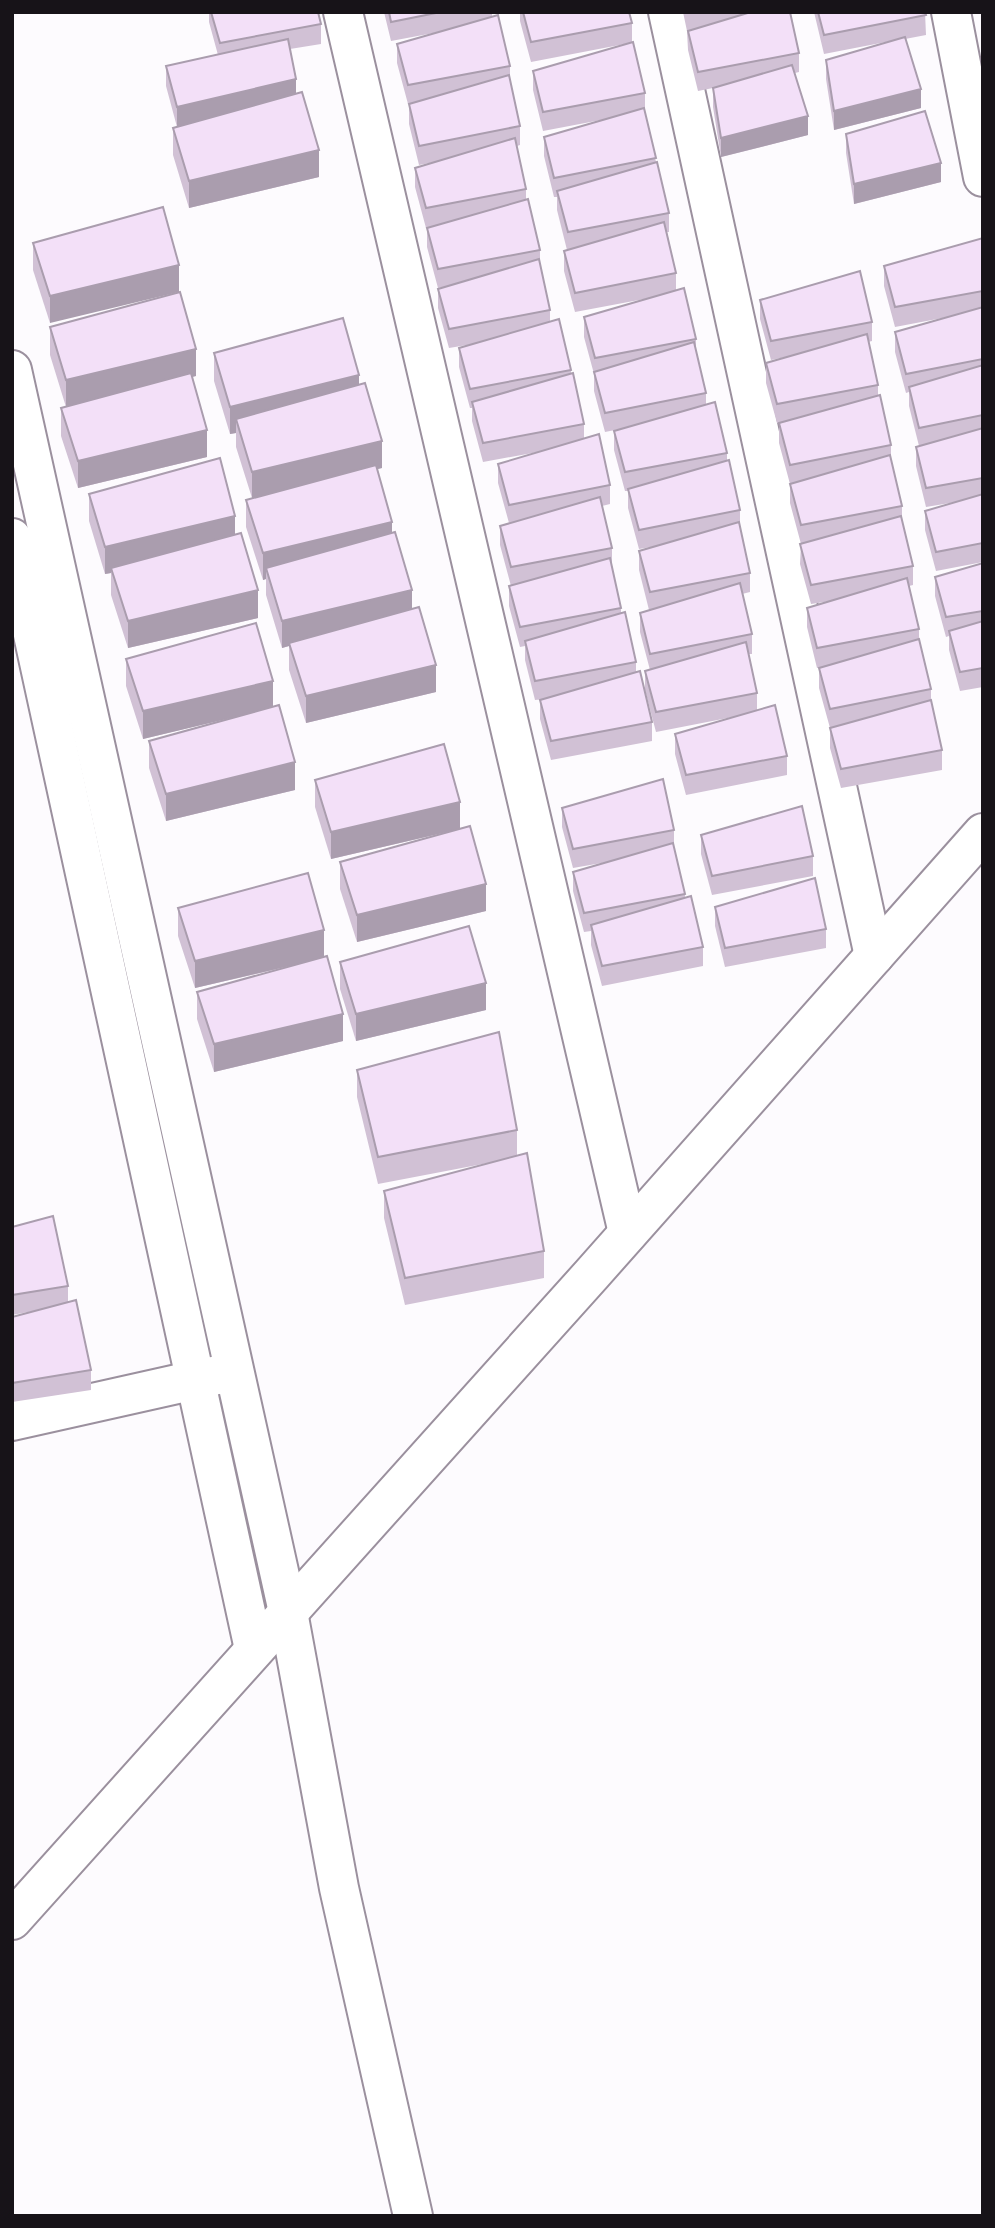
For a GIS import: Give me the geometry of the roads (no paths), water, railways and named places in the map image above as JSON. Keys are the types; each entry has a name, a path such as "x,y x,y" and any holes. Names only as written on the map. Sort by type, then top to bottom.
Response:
{"street":[{"path":"343,12 628,1233"},
{"path":"668,12 874,956"},
{"path":"951,12 983,177"},
{"path":"12,370 288,1612 339,1888 414,2216"},
{"path":"12,538 254,1649"},
{"path":"12,1920 983,833"},
{"path":"12,1421 234,1372"}]}
